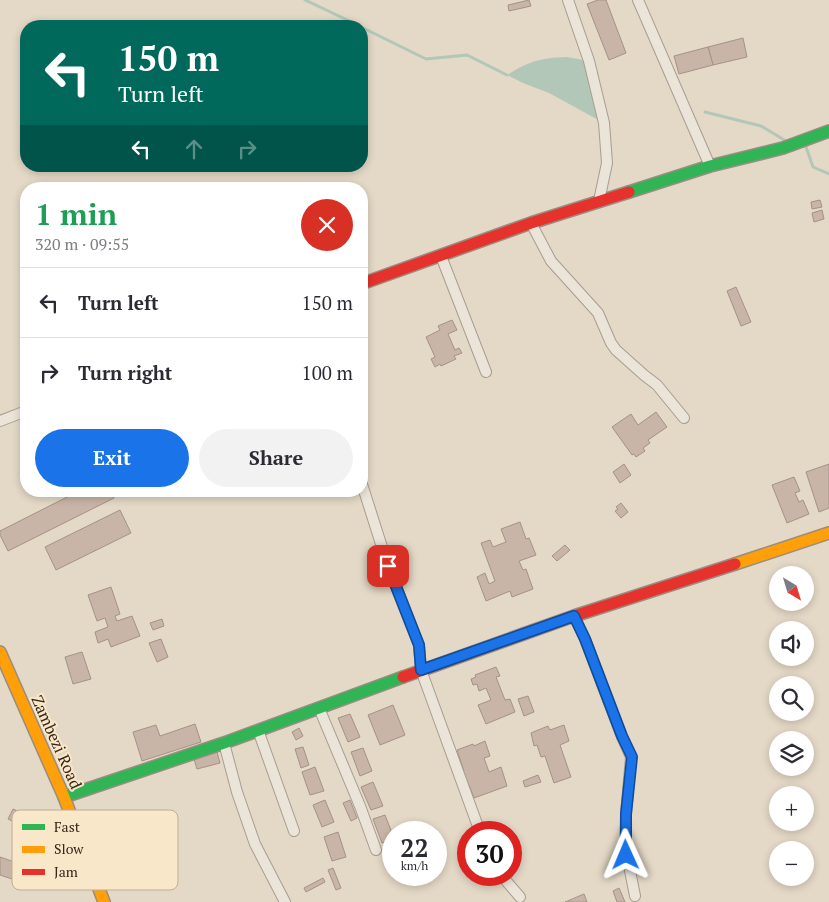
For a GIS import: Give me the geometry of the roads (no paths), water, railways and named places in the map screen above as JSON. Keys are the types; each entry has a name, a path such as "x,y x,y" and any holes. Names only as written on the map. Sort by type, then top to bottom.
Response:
{"street":[{"path":"568,0 589,61 604,123 607,163 599,202"},
{"path":"638,0 710,166"},
{"path":"368,282 531,223 710,166 783,148 829,131"},
{"path":"531,223 551,261 598,313 616,350 644,376 657,385 684,418"},
{"path":"440,256 486,372"},
{"path":"0,421 20,413"},
{"path":"366,497 388,566 419,645 421,670 476,821"},
{"path":"64,797 224,743 574,616 829,533"},
{"path":"574,616 632,757 625,845 635,896"},
{"name":"Zambezi Road","path":"0,652 69,810"},
{"path":"319,708 360,806 376,850"},
{"path":"258,730 294,830"},
{"path":"224,743 237,792 255,844 284,902"},
{"path":"510,886 520,897"},
{"name":"Zambezi Road","path":"99,890 104,902"}],"waterway":[{"path":"305,0 347,20"},
{"path":"368,30 426,59 467,55 507,75"},
{"path":"705,112 761,126 786,141"},
{"path":"805,144 813,167 829,174"}]}
